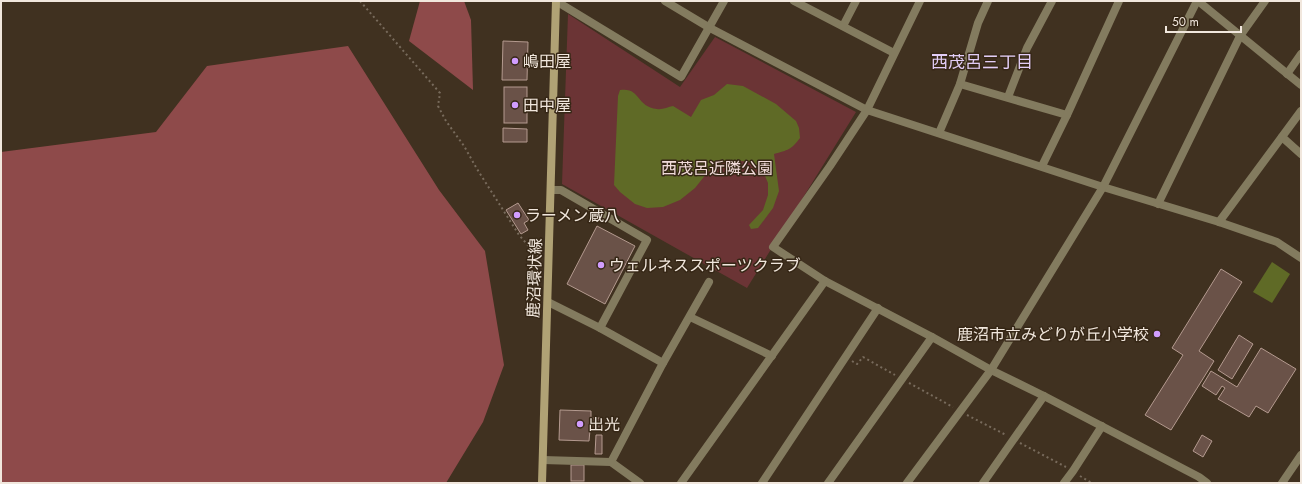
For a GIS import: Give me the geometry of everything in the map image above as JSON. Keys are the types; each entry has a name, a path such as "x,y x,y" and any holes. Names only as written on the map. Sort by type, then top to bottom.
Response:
{"main road":[{"name":"鹿沼環状線","path":"542,483 556,1"}],"street":[{"path":"556,1 681,77 724,1"},
{"path":"665,1 710,28 867,110 1103,187 1219,222 1277,242 1301,258"},
{"path":"794,1 894,53"},
{"path":"843,26 856,1"},
{"path":"920,1 867,110 773,247 825,281 878,308 991,370 1199,477 1207,483"},
{"path":"939,133 960,84 978,23 988,1"},
{"path":"1008,98 1027,48 1052,1"},
{"path":"1042,166 1119,1"},
{"path":"907,483 991,370 1103,187 1198,1 1301,85"},
{"path":"1158,204 1240,36 1265,1"},
{"path":"1287,74 1301,54"},
{"path":"960,84 1067,115"},
{"path":"1219,222 1301,111"},
{"path":"1282,137 1301,154"},
{"path":"551,190 561,190 647,240 600,328"},
{"path":"682,483 825,281"},
{"path":"611,462 663,363 709,282"},
{"path":"548,302 600,328 663,363"},
{"path":"762,483 878,308"},
{"path":"690,317 772,356"},
{"path":"833,481 932,337"},
{"path":"983,483 1044,396"},
{"path":"1064,483 1102,426"},
{"path":"1282,483 1301,455"},
{"path":"543,460 611,462 640,483"}],"path":[{"path":"360,1 440,93 438,106 446,121 464,146 519,235 548,270"},
{"path":"845,357 857,364 863,357 960,411"},
{"path":"1073,471 1092,483"}],"green space":[{"name":"西茂呂近隣公園","path":"568,14 680,87 715,37 856,112 747,288 562,184"}],"shaded area":[{"path":"420,1 464,1 471,20 473,90 409,41"},
{"path":"348,46 439,190 485,251 504,365 483,422 446,483 1,483 1,152 156,132 207,66"},
{"path":"727,84 743,86 776,104 796,121 799,128 800,138 794,145 786,150 774,154 779,191 773,208 758,228 751,229 749,225 763,210 768,195 768,183 762,169 749,162 733,160 717,164 707,173 695,188 680,200 663,207 647,208 635,204 620,192 614,185 618,96 620,90 632,91 641,101 650,107 663,109 673,106 691,117 701,100 714,95"},
{"path":"1272,262 1290,274 1272,303 1253,292"}],"building":[{"name":"嶋田屋","path":"503,41 528,42 527,80 502,80"},
{"name":"田中屋","path":"504,87 527,87 527,123 504,123"},
{"path":"503,128 527,129 527,142 503,142"},
{"name":"ラーメン蔵八","path":"518,203 529,220 524,223 528,230 521,234 506,210"},
{"name":"ウェルネススポーツクラブ","path":"597,226 635,246 605,304 567,284"},
{"path":"1221,269 1242,282 1199,351 1214,361 1171,430 1145,415 1183,355 1172,348"},
{"path":"1239,335 1253,344 1232,379 1218,370"},
{"path":"1261,348 1296,369 1268,413 1256,406 1249,417 1218,399 1225,388 1222,386 1216,395 1202,386 1211,371 1237,387"},
{"name":"出光","path":"560,410 591,411 591,418 601,418 601,430 590,430 589,441 559,440"},
{"path":"596,435 602,435 602,454 595,454"},
{"path":"1202,435 1212,441 1203,457 1193,451"},
{"path":"571,465 584,465 584,481 571,481"}],"place":[{"name":"嶋田屋","path":"515,61"},
{"name":"田中屋","path":"515,105"},
{"name":"ラーメン蔵八","path":"517,215"},
{"name":"ウェルネススポーツクラブ","path":"601,265"},
{"name":"鹿沼市立みどりが丘小学校","path":"1157,334"},
{"name":"出光","path":"580,424"}],"district":[{"name":"西茂呂三丁目","path":"982,62"}]}
